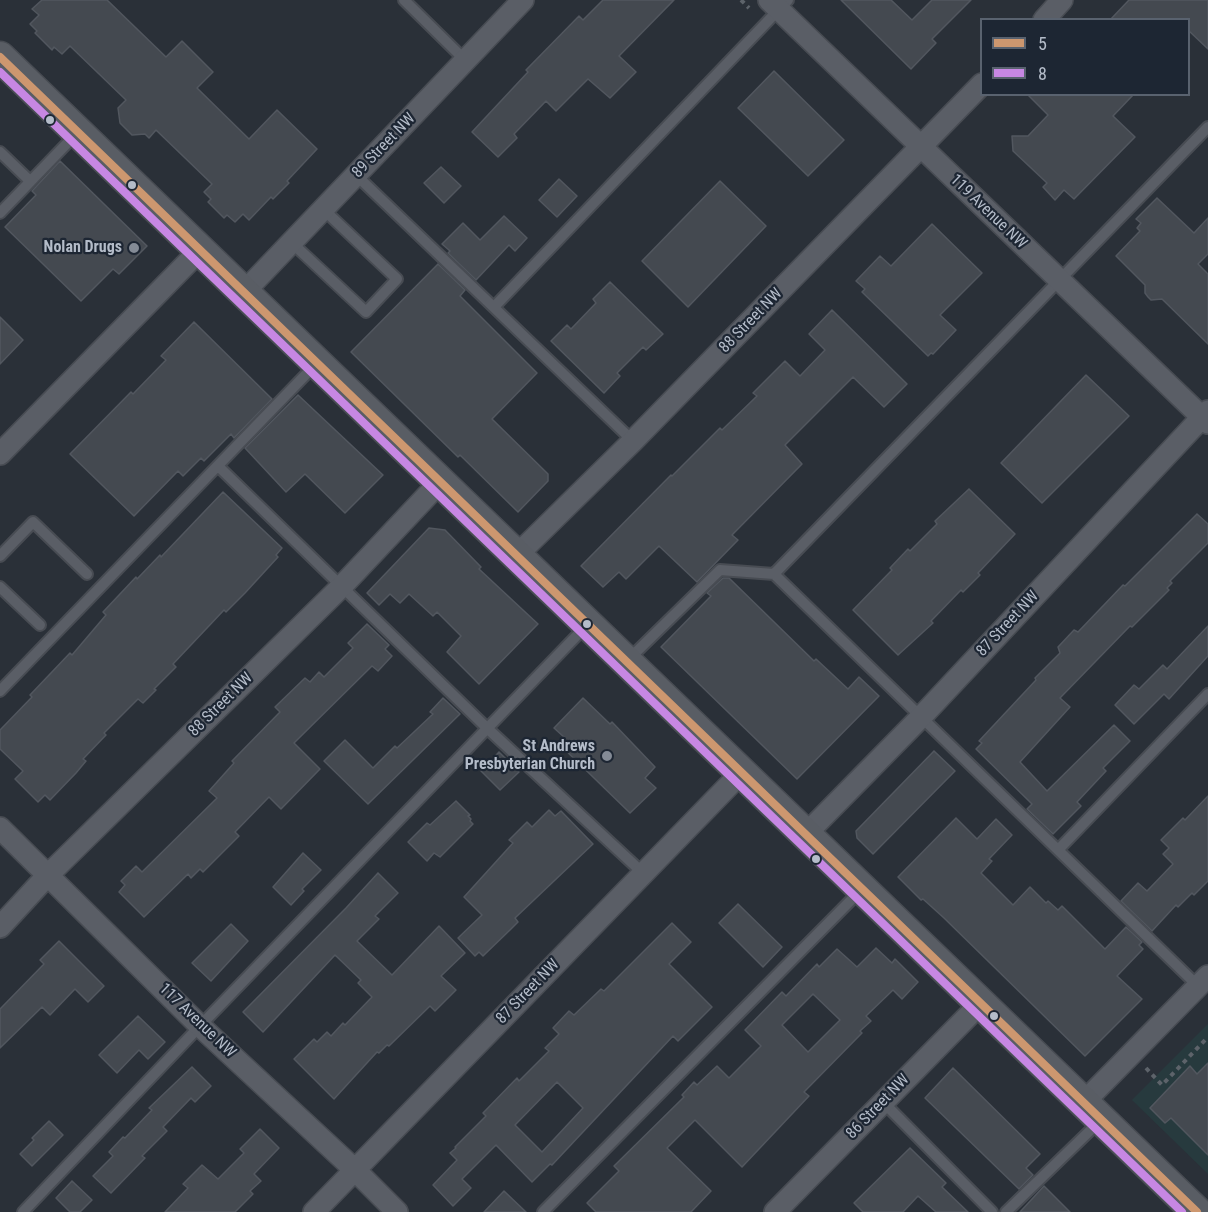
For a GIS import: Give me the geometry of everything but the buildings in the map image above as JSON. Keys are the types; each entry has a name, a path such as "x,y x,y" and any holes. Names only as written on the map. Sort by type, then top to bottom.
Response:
{"main road":[{"path":"1,59 245,291 1197,1212"}],"street":[{"name":"89 Street NW","path":"245,291 523,0"},
{"path":"1046,18 1062,0"},
{"name":"119 Avenue NW","path":"779,3 1058,281 1206,417"},
{"name":"88 Street NW","path":"517,555 633,441 980,85"},
{"path":"0,454 201,249"},
{"name":"87 Street NW","path":"806,834 922,716 1206,417"},
{"name":"88 Street NW","path":"0,927 47,876 342,586 441,481"},
{"name":"87 Street NW","path":"314,1212 742,772"},
{"name":"117 Avenue NW","path":"0,828 200,1026 397,1212"},
{"path":"1093,1111 1131,1054 1203,981"},
{"name":"86 Street NW","path":"775,1212 981,1003"}],"lane":[{"path":"404,0 465,60"},
{"path":"494,307 779,3"},
{"path":"774,574 1208,127"},
{"path":"0,213 78,131"},
{"path":"0,152 30,182"},
{"path":"356,175 633,441"},
{"path":"291,242 366,312 396,279 323,209"},
{"path":"0,691 318,362"},
{"path":"218,466 488,729 644,874"},
{"path":"0,556 33,522 87,574"},
{"path":"627,661 720,570 774,574 1059,849 1203,981"},
{"path":"0,587 40,625"},
{"path":"23,1212 588,624"},
{"path":"1059,849 1208,694"},
{"path":"543,1212 862,888"},
{"path":"883,1102 992,1212"},
{"path":"1006,1212 1093,1111"}],"path":[{"path":"1131,1054 1162,1085 1208,1037"}],"green space":[{"path":"1208,1024 1208,1174 1132,1100"}],"transit line":[{"name":"5","path":"0,57 1197,1212"},
{"name":"8","path":"0,72 1182,1212"}],"place":[{"name":"Nolan Drugs","path":"134,248"},
{"name":"St Andrews Presbyterian Church","path":"607,756"}]}
